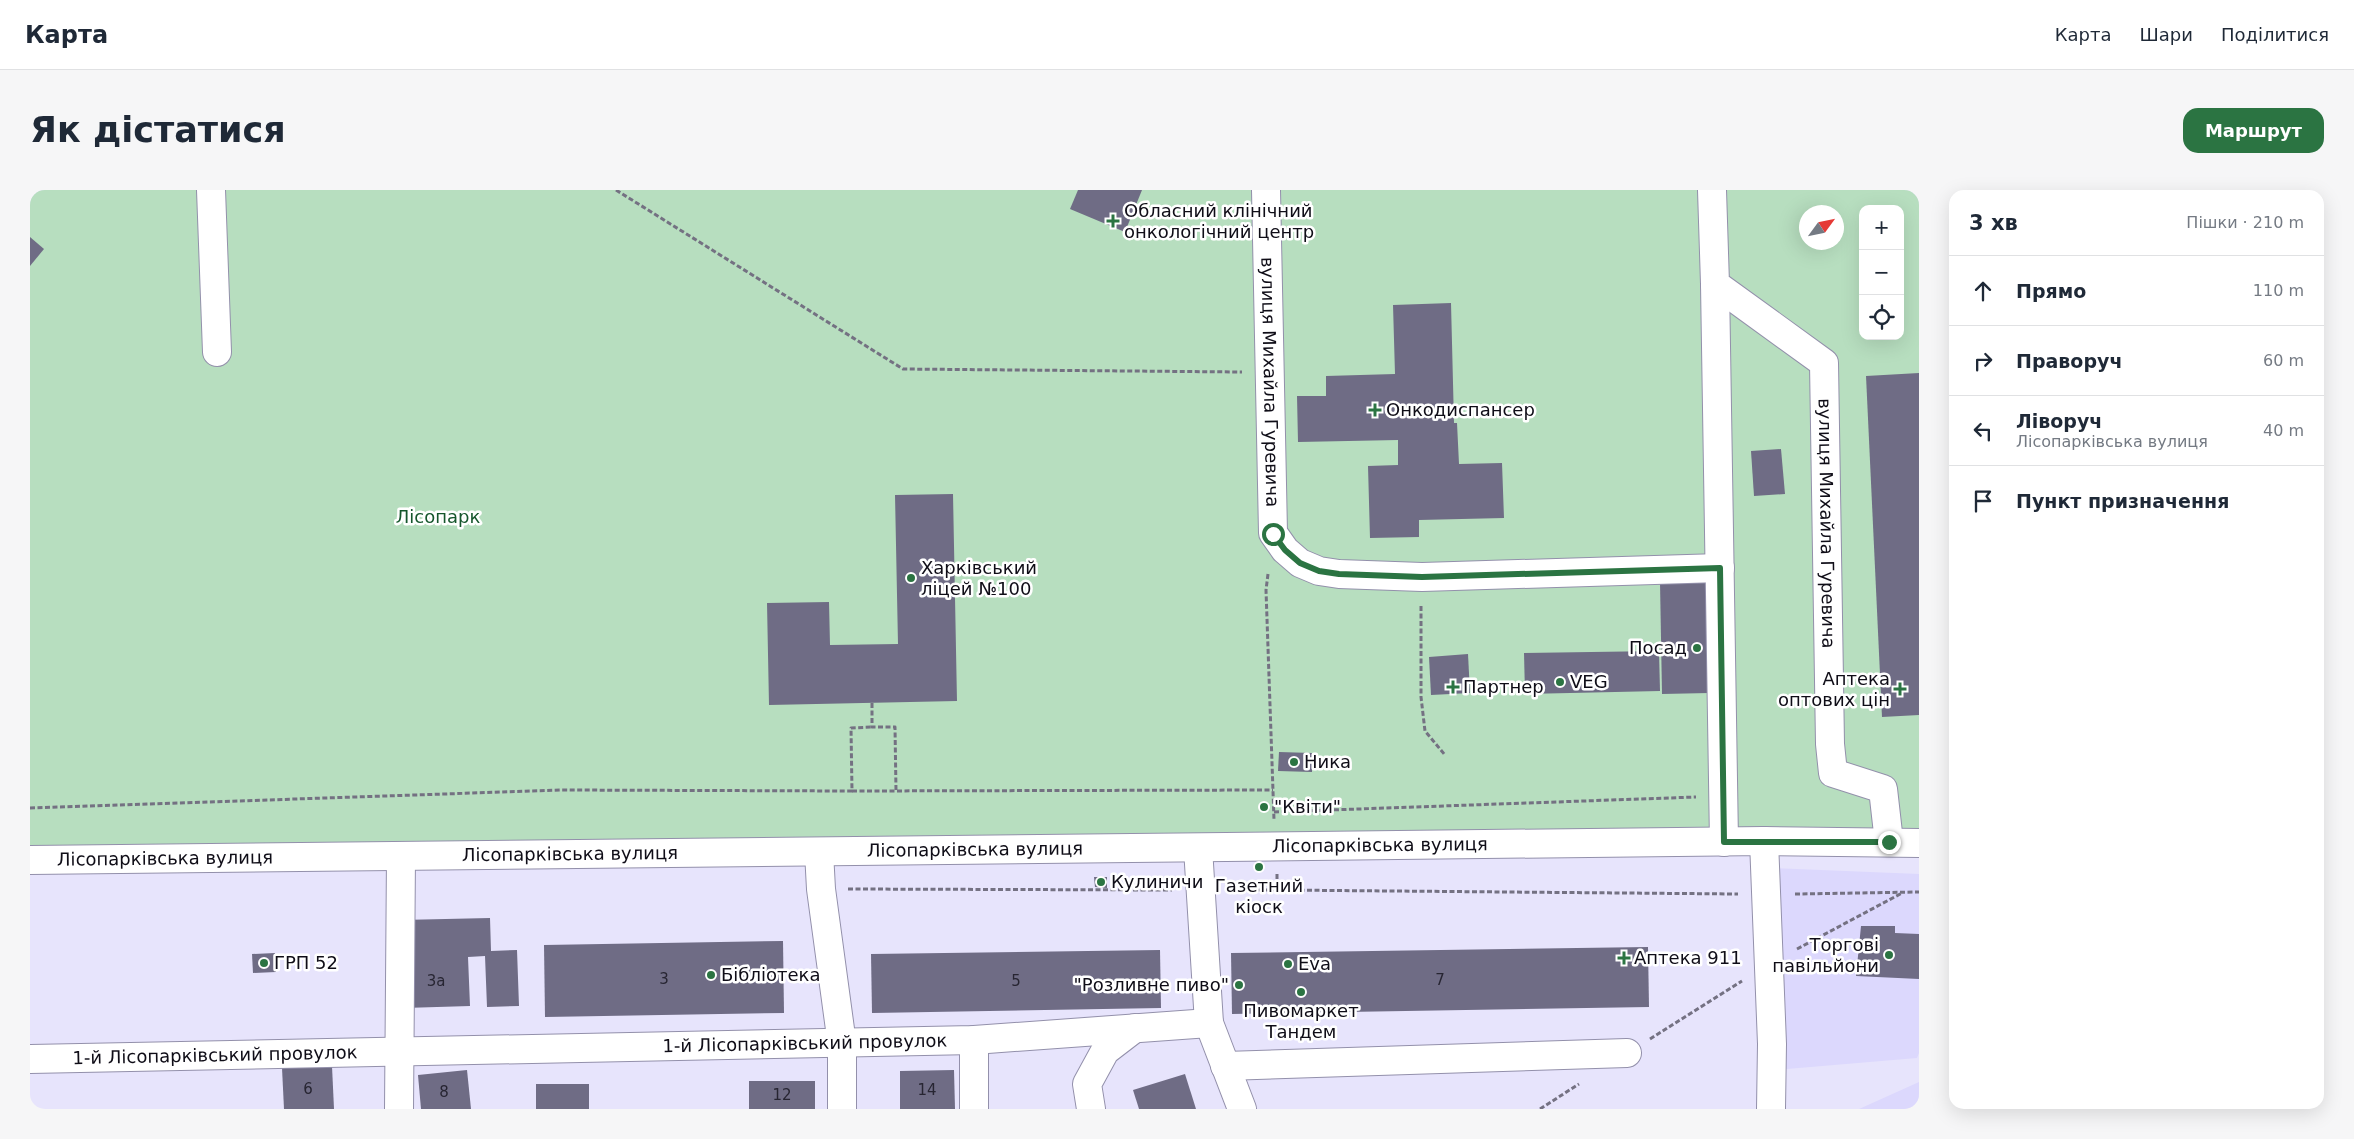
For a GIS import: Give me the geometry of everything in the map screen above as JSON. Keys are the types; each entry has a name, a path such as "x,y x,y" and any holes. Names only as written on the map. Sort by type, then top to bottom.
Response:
{"street":[{"path":"211,190 217,352"},
{"name":"вулиця Михайла Гуревича","path":"1266,190 1273,534 1285,550 1300,563 1319,571 1339,574 1422,577 1720,568"},
{"path":"1712,190 1724,842"},
{"name":"вулиця Михайла Гуревича","path":"1715,284 1824,363 1830,744 1833,772 1883,789 1889,842"},
{"name":"Лісопарківська вулиця","path":"30,860 1724,842 1919,843"},
{"path":"1764,842 1764,894 1772,1044 1771,1109"},
{"path":"1198,848 1209,1023 1242,1109"},
{"path":"819,852 821,889 842,1044 842,1109"},
{"path":"399,1109 401,856"},
{"name":"1-й Лісопарківський провулок","path":"30,1060 974,1040 1209,1023"},
{"path":"1090,1109 1087,1084 1105,1051 1135,1028"},
{"path":"974,1040 974,1109"},
{"path":"1225,1066 1627,1053"}],"path":[{"path":"616,190 903,369 1270,372"},
{"path":"1273,534 1266,590 1278,890"},
{"path":"1422,577 1420,697 1425,731 1445,755"},
{"path":"872,703 872,727"},
{"path":"852,792 851,728 872,727 895,727 896,790"},
{"path":"30,808 562,790 852,792 896,790 1273,790"},
{"path":"1274,812 1723,796"},
{"path":"821,889 1764,894 1919,892"},
{"path":"1627,1053 1768,965 1904,892"},
{"path":"1540,1109 1587,1078"}],"shaded area":[{"path":"1771,868 1919,874 1919,1053 1917,1058 1775,1070"},
{"path":"1919,1082 1919,1109 1859,1109"}],"green space":[{"name":"Лісопарк","path":"30,190 1919,190 1919,829 30,848"}],"building":[{"name":"Обласний клінічний онкологічний центр","path":"1078,190 1142,190 1125,232 1070,209"},
{"path":"30,237 44,249 30,266"},
{"name":"Онкодиспансер","path":"1451,303 1454,423 1457,423 1459,464 1502,463 1504,518 1419,520 1419,537 1370,538 1368,466 1398,465 1398,440 1298,442 1297,396 1326,396 1326,376 1395,374 1393,305"},
{"path":"1919,373 1919,715 1882,717 1866,376"},
{"path":"1781,449 1785,494 1754,496 1751,451"},
{"path":"953,494 957,701 769,705 767,603 829,602 830,645 898,644 895,495"},
{"path":"1707,581 1709,693 1662,694 1660,582"},
{"path":"1659,651 1660,691 1525,694 1524,653"},
{"path":"1468,654 1470,693 1431,695 1429,657"},
{"path":"1279,752 1312,753 1312,772 1278,771"},
{"name":"Кулиничи","path":"1094,877 1107,877 1107,888 1095,887"},
{"path":"490,918 491,951 517,950 519,1006 487,1007 485,956 468,957 470,1006 404,1008 401,920"},
{"name":"Торгові павільйони","path":"1861,926 1895,926 1895,933 1919,934 1919,979 1856,976"},
{"path":"783,941 784,1013 545,1017 544,945"},
{"path":"1648,947 1649,1007 1232,1014 1231,953"},
{"path":"1160,950 1161,1008 872,1013 871,954"},
{"name":"ГРП 52","path":"275,953 276,972 253,973 252,954"},
{"path":"332,1066 334,1109 284,1109 282,1068"},
{"path":"467,1070 471,1109 421,1109 418,1075"},
{"path":"954,1070 955,1109 900,1109 900,1071"},
{"path":"1185,1074 1196,1109 1139,1109 1133,1090"},
{"path":"749,1081 815,1081 815,1109 749,1109"},
{"path":"536,1084 589,1084 589,1109 536,1109"}],"place":[{"name":"Обласний клінічний онкологічний центр","path":"1113,221"},
{"name":"Онкодиспансер","path":"1375,410"},
{"name":"Харківський ліцей №100","path":"911,578"},
{"name":"Посад","path":"1697,648"},
{"name":"VEG","path":"1560,682"},
{"name":"Партнер","path":"1453,687"},
{"name":"Аптека оптових цін","path":"1900,689"},
{"name":"Ника","path":"1294,762"},
{"name":"\"Квіти\"","path":"1264,807"},
{"name":"Газетний кіоск","path":"1259,867"},
{"name":"Кулиничи","path":"1101,882"},
{"name":"Торгові павільйони","path":"1889,955"},
{"name":"Аптека 911","path":"1624,958"},
{"name":"ГРП 52","path":"264,963"},
{"name":"Eva","path":"1288,964"},
{"name":"Бібліотека","path":"711,975"},
{"name":"\"Розливне пиво\"","path":"1239,985"},
{"name":"Пивомаркет Тандем","path":"1301,992"}],"route":[{"path":"1273,534 1285,550 1300,563 1319,571 1339,574 1422,577 1720,568 1724,842 1889,842"}]}
